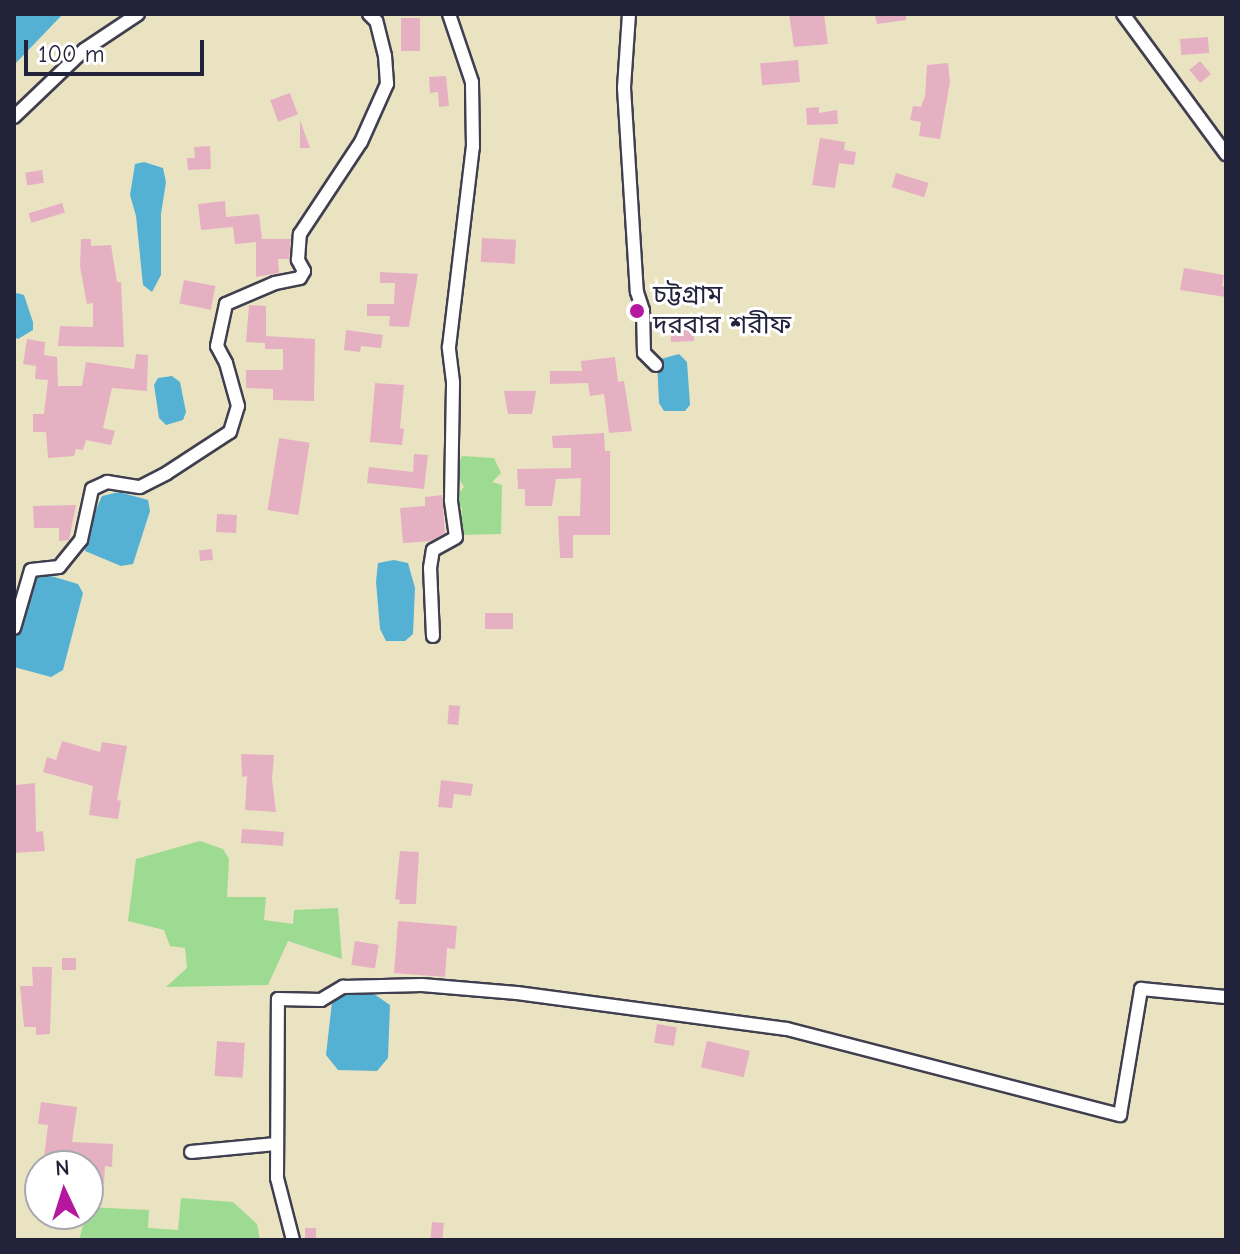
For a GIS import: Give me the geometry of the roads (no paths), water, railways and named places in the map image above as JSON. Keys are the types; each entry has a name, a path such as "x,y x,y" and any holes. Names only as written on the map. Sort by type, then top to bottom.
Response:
{"street":[{"path":"14,117 84,50 138,14"},
{"path":"14,628 31,570 59,567 81,540 92,489 107,482 140,487 230,432 238,406 226,363 217,346 226,304 275,283 300,278 304,271 298,260 300,234 361,142 387,84 385,56 376,21 369,14"},
{"path":"433,636 430,568 433,550 456,537 451,500 453,382 449,347 473,147 472,82 449,14"},
{"path":"629,14 624,88 637,292 643,310 644,353 656,365"},
{"path":"1123,14 1226,154"},
{"path":"293,1240 277,1178 278,999 321,1000 343,987 422,985 517,993 787,1029 1120,1115 1141,989 1226,997"},
{"path":"191,1152 276,1144"}],"water":[{"path":"14,14 63,14 14,65"},
{"path":"144,162 163,168 166,182 161,214 161,275 152,292 143,285 136,216 130,195 135,164"},
{"path":"14,295 24,295 33,322 33,330 18,339 14,337"},
{"path":"679,354 687,362 690,405 685,411 664,411 659,403 657,360"},
{"path":"172,376 180,382 186,412 183,420 166,425 159,418 154,385 158,378"},
{"path":"119,492 148,500 150,511 133,564 121,566 85,551 86,532 102,496"},
{"path":"394,560 408,563 415,588 413,634 405,641 386,641 380,629 376,582 378,563"},
{"path":"41,573 78,584 83,593 63,670 51,677 14,667 14,643 31,579"},
{"path":"344,993 374,994 390,1005 388,1058 377,1071 338,1070 326,1055 332,1002"}],"place":[{"name":"চট্টগ্রাম দরবার শরীফ","path":"637,311"}]}
